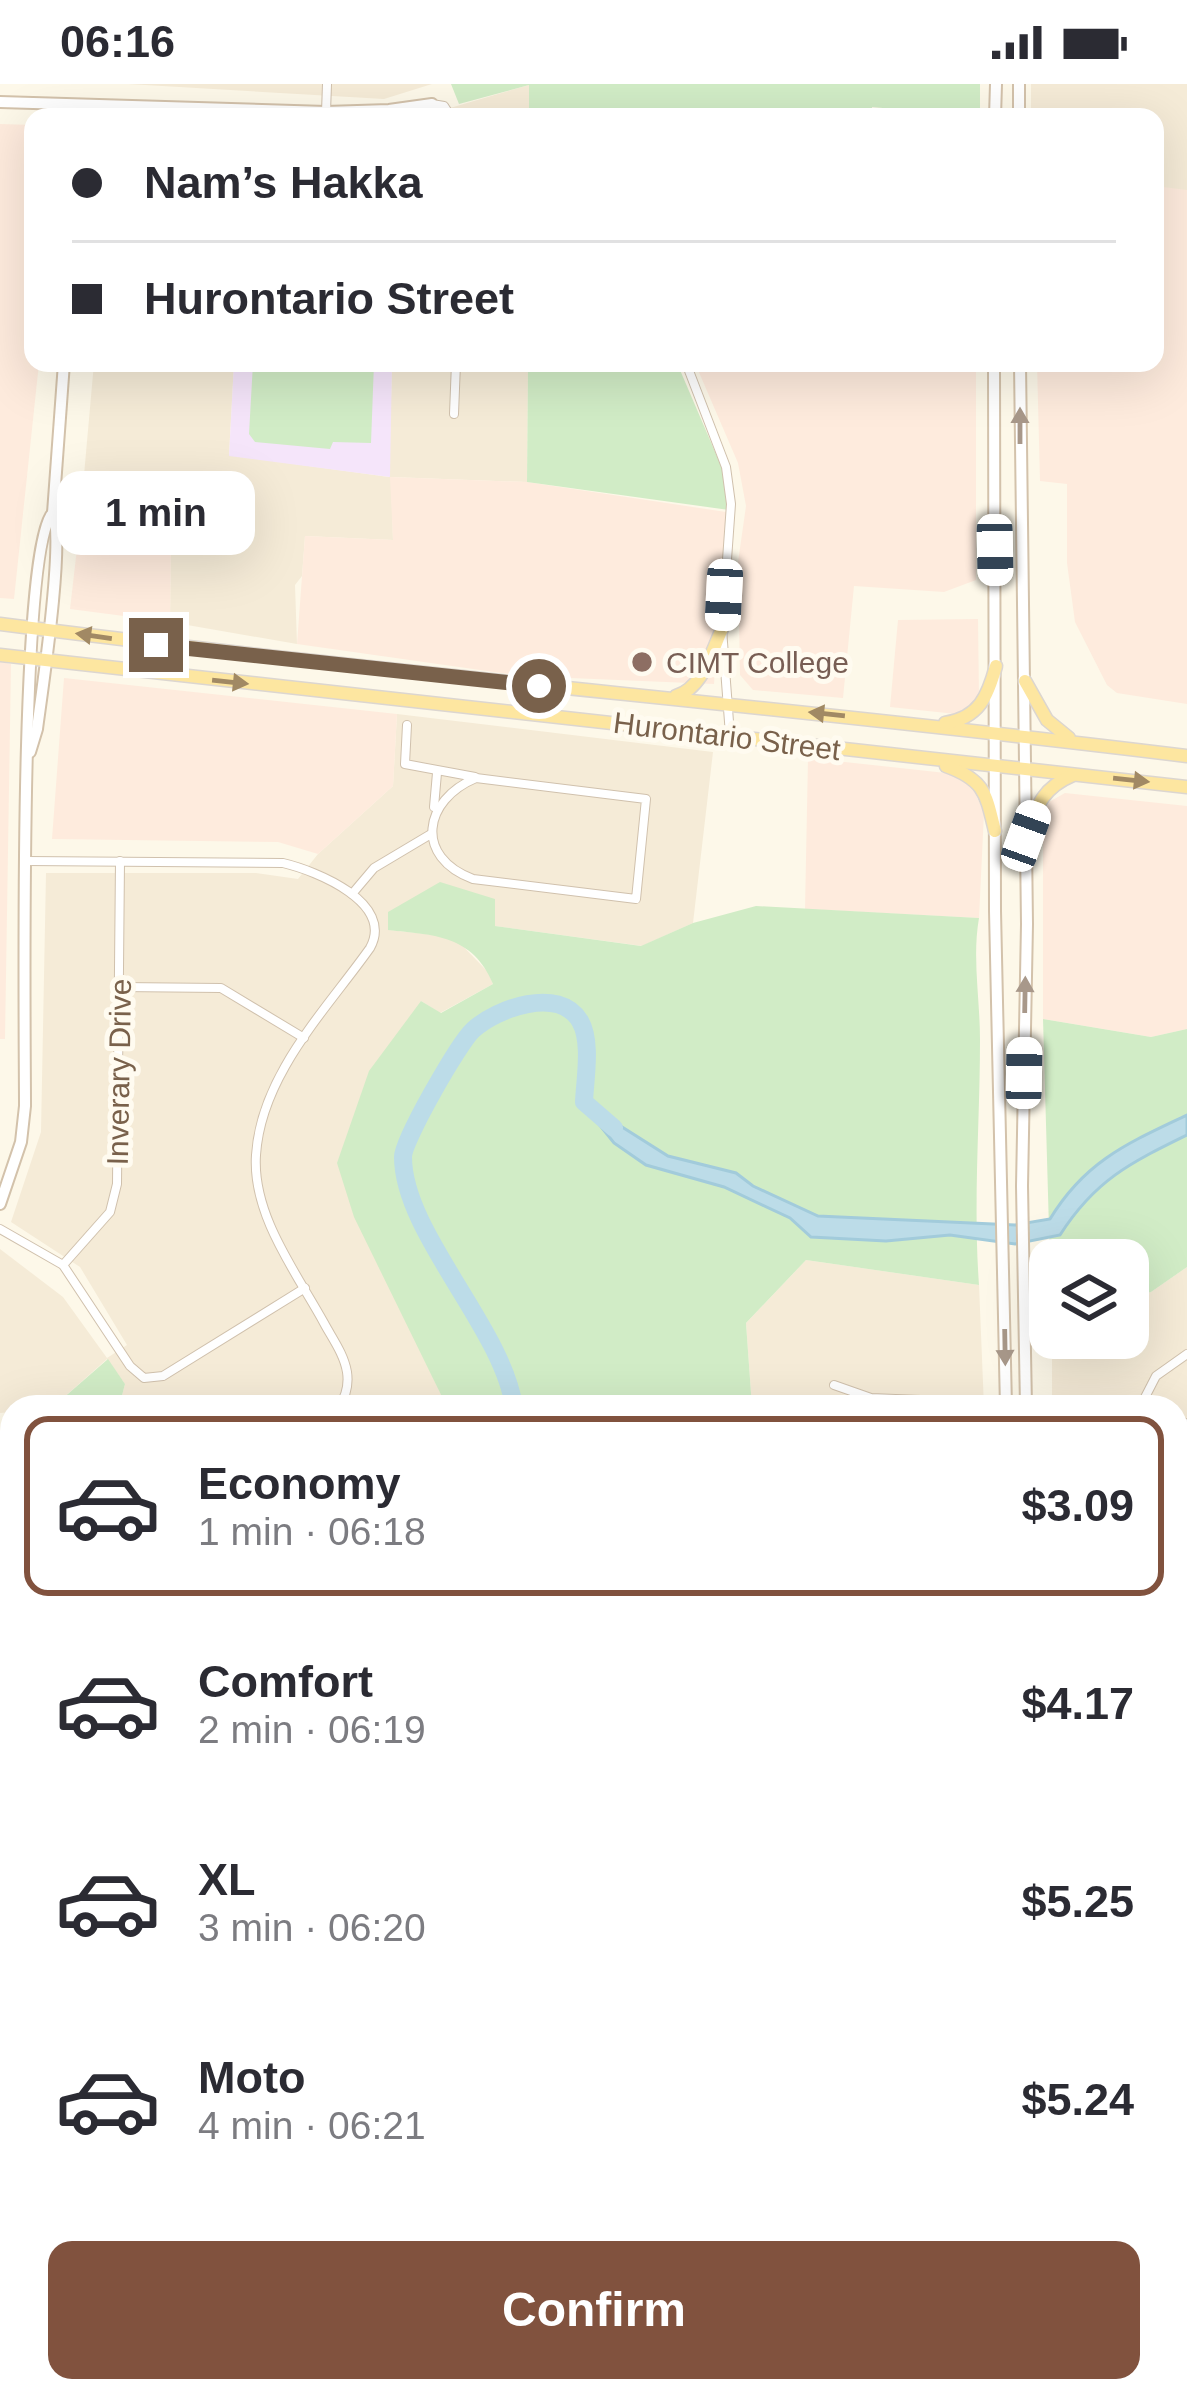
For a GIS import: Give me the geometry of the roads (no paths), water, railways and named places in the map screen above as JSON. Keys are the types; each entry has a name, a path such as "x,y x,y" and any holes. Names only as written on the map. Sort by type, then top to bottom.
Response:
{"main road":[{"path":"996,84 1019,85"},
{"path":"0,102 62,108"},
{"path":"379,108 432,104"},
{"path":"0,1204 21,1142 25,1106 25,729 57,523 53,514 63,372"},
{"path":"994,372 995,831 1006,1395"},
{"path":"1021,372 1025,1395"},
{"path":"994,452 1003,471 1021,488"},
{"name":"Hurontario Street","path":"0,624 362,668 1187,755"},
{"path":"669,699 688,693 699,679 722,629"},
{"name":"Hurontario Street","path":"0,655 1187,787"},
{"path":"926,726 973,714 988,693 996,666"},
{"path":"1025,681 1048,722 1081,742"},
{"path":"928,759 976,781 983,789 995,831"},
{"path":"1026,836 1040,798 1056,782 1074,774"}],"street":[{"path":"432,104 445,108"},
{"path":"454,414 456,372"},
{"path":"689,372 726,467 731,503 722,629 730,735"},
{"path":"407,725 405,764 476,778 646,799 636,899 473,879 447,864 431,834 437,772"},
{"path":"433,820 445,797 476,778"},
{"path":"352,894 374,868 431,834"},
{"path":"26,861 283,863 352,894 372,919 375,940 304,1038 273,1091 256,1157 265,1211 342,1356 348,1386 344,1395"},
{"name":"Inverary Drive","path":"63,1264 110,1212 117,1184 120,861"},
{"path":"120,987 221,988 304,1038"},
{"path":"0,1229 63,1264 130,1366 144,1378 163,1376 304,1288"},
{"path":"1146,1395 1156,1376 1187,1354"},
{"path":"834,1385 862,1395"}],"water":[{"path":"600,1113 668,1156 736,1173 753,1186 818,1216 1015,1225 1050,1219 1093,1168 1187,1115 1187,1135 1115,1175 1087,1200 1060,1235 1015,1244 950,1235 886,1241 811,1237 790,1218 724,1187 646,1165 614,1143 594,1118"}],"waterway":[{"path":"511,1395 492,1345 419,1217 407,1186 405,1147 473,1030 497,1014 528,1004 558,1005 580,1021 587,1049 584,1102 614,1128"}],"place":[{"name":"CIMT College","path":"642,662"}]}
